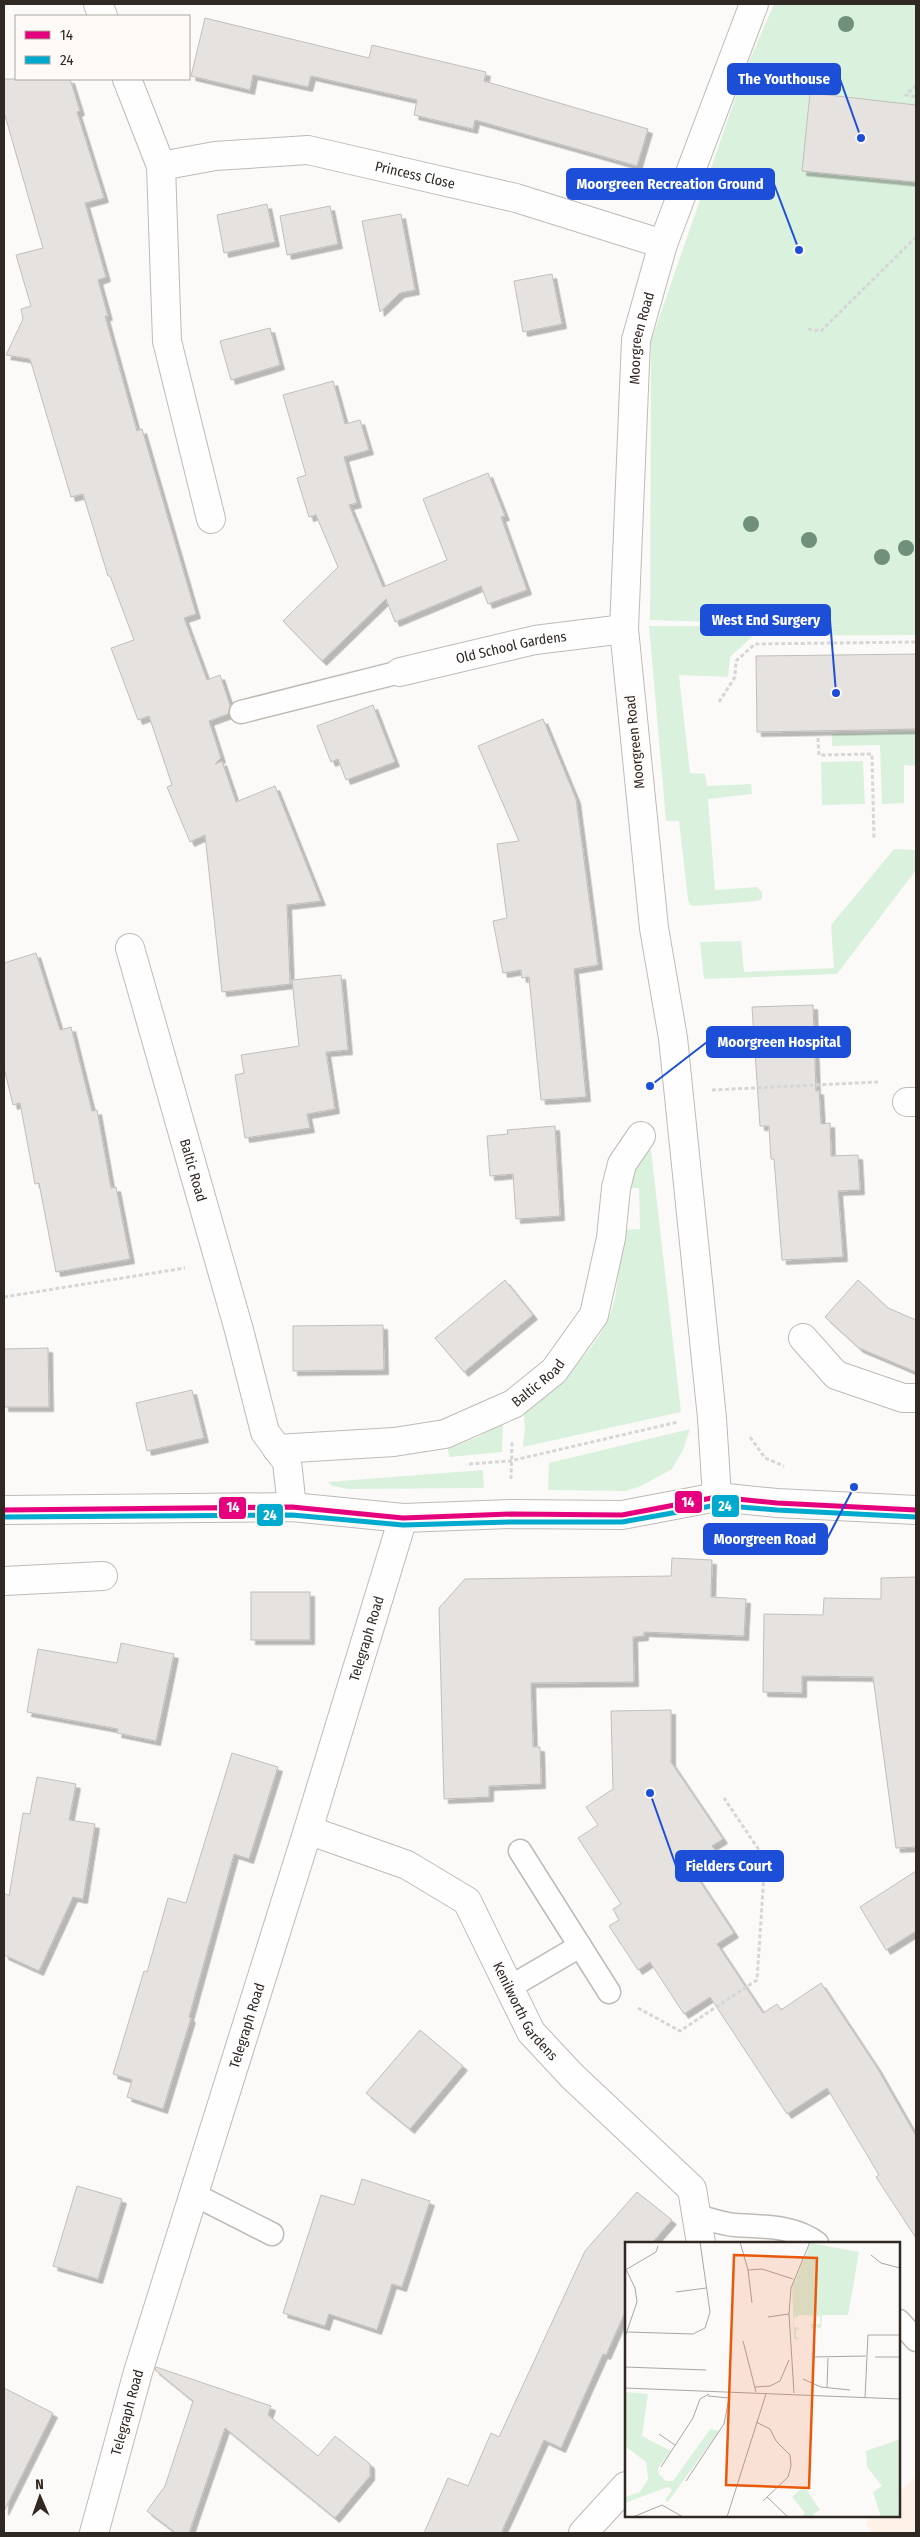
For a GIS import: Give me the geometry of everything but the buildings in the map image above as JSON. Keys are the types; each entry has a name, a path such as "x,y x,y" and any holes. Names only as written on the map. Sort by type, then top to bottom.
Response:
{"street":[{"name":"Moorgreen Road","path":"716,1497 712,1418 673,1038 654,928 624,629 636,340 663,244 754,4"},
{"path":"127,80 161,166 166,341 211,519"},
{"name":"Princess Close","path":"161,166 215,156 308,150 516,198 663,244"},
{"name":"Old School Gardens","path":"400,672 535,640 624,629"},
{"name":"Baltic Road","path":"130,948 218,1262 239,1330 265,1432 287,1462 292,1507"},
{"name":"Baltic Road","path":"277,1449 420,1439 445,1434 513,1404 554,1371 594,1315 611,1238 616,1188 622,1164 641,1136"},
{"path":"803,1338 836,1375 903,1398 916,1398"},
{"path":"4,1510 292,1507 403,1518 512,1514 622,1515 716,1497 777,1503 916,1510"},
{"name":"Telegraph Road","path":"94,2533 138,2372 308,1830 403,1518"},
{"path":"4,1581 102,1576"},
{"name":"Kenilworth Gardens","path":"308,1830 407,1865 467,1901 531,2032 572,2076 692,2189 701,2242"},
{"path":"583,2533 625,2487"}],"lane":[{"path":"241,712 400,672"},
{"path":"520,1851 609,1992"},
{"path":"510,1987 580,1946"},
{"path":"193,2194 272,2234"},
{"path":"697,2216 733,2225 771,2226 807,2236 816,2242"},
{"path":"900,2322 916,2340"}],"path":[{"path":"916,85 906,95 916,97"},
{"path":"808,329 821,331 916,237"},
{"path":"720,702 735,677 736,661 755,644 916,642"},
{"path":"818,738 819,755 872,754 874,839"},
{"path":"707,1090 884,1082 912,1102"},
{"path":"4,1297 218,1262"},
{"path":"512,1514 510,1461 513,1404"},
{"path":"609,1992 680,2031 757,1980 765,1859 724,1798"}],"shaded area":[{"path":"916,2476 916,2533 872,2533 865,2523 872,2517 900,2517 900,2491"}],"green space":[{"path":"774,4 916,4 916,635 753,636 730,657 728,677 679,675 690,773 705,774 707,786 751,784 752,794 708,799 715,890 757,887 762,892 762,899 757,901 695,906 690,905 688,900 679,821 666,821 649,626 846,626 650,620 651,341 744,73"},
{"path":"916,732 916,766 904,765 904,803 882,804 880,745 832,746 832,734"},
{"path":"863,761 865,804 822,805 821,762"},
{"path":"894,849 916,850 916,870 837,974 704,979 700,942 741,941 744,972 834,968 831,925"},
{"path":"651,1150 681,1412 523,1447 525,1426 523,1410 559,1381 581,1360 607,1322 614,1301 618,1277 621,1230 640,1229 639,1188 627,1188 638,1161"},
{"path":"503,1422 502,1452 449,1457 448,1449 478,1437"},
{"path":"690,1429 683,1450 672,1469 641,1486 626,1491 548,1490 549,1463"},
{"path":"483,1470 484,1488 348,1489 332,1486 328,1482"}],"transit line":[{"name":"14","path":"4,1510 292,1507 403,1518 512,1514 622,1515 717,1497 777,1503 916,1510"},
{"name":"24","path":"4,1517 292,1515 403,1525 512,1522 622,1522 717,1505 916,1517"}],"place":[{"name":"The Youthouse","path":"861,138"},
{"name":"Moorgreen Recreation Ground","path":"799,250"},
{"name":"West End Surgery","path":"836,693"},
{"name":"Moorgreen Hospital","path":"650,1086"},
{"name":"Moorgreen Road","path":"854,1487"},
{"name":"Fielders Court","path":"650,1793"}]}
